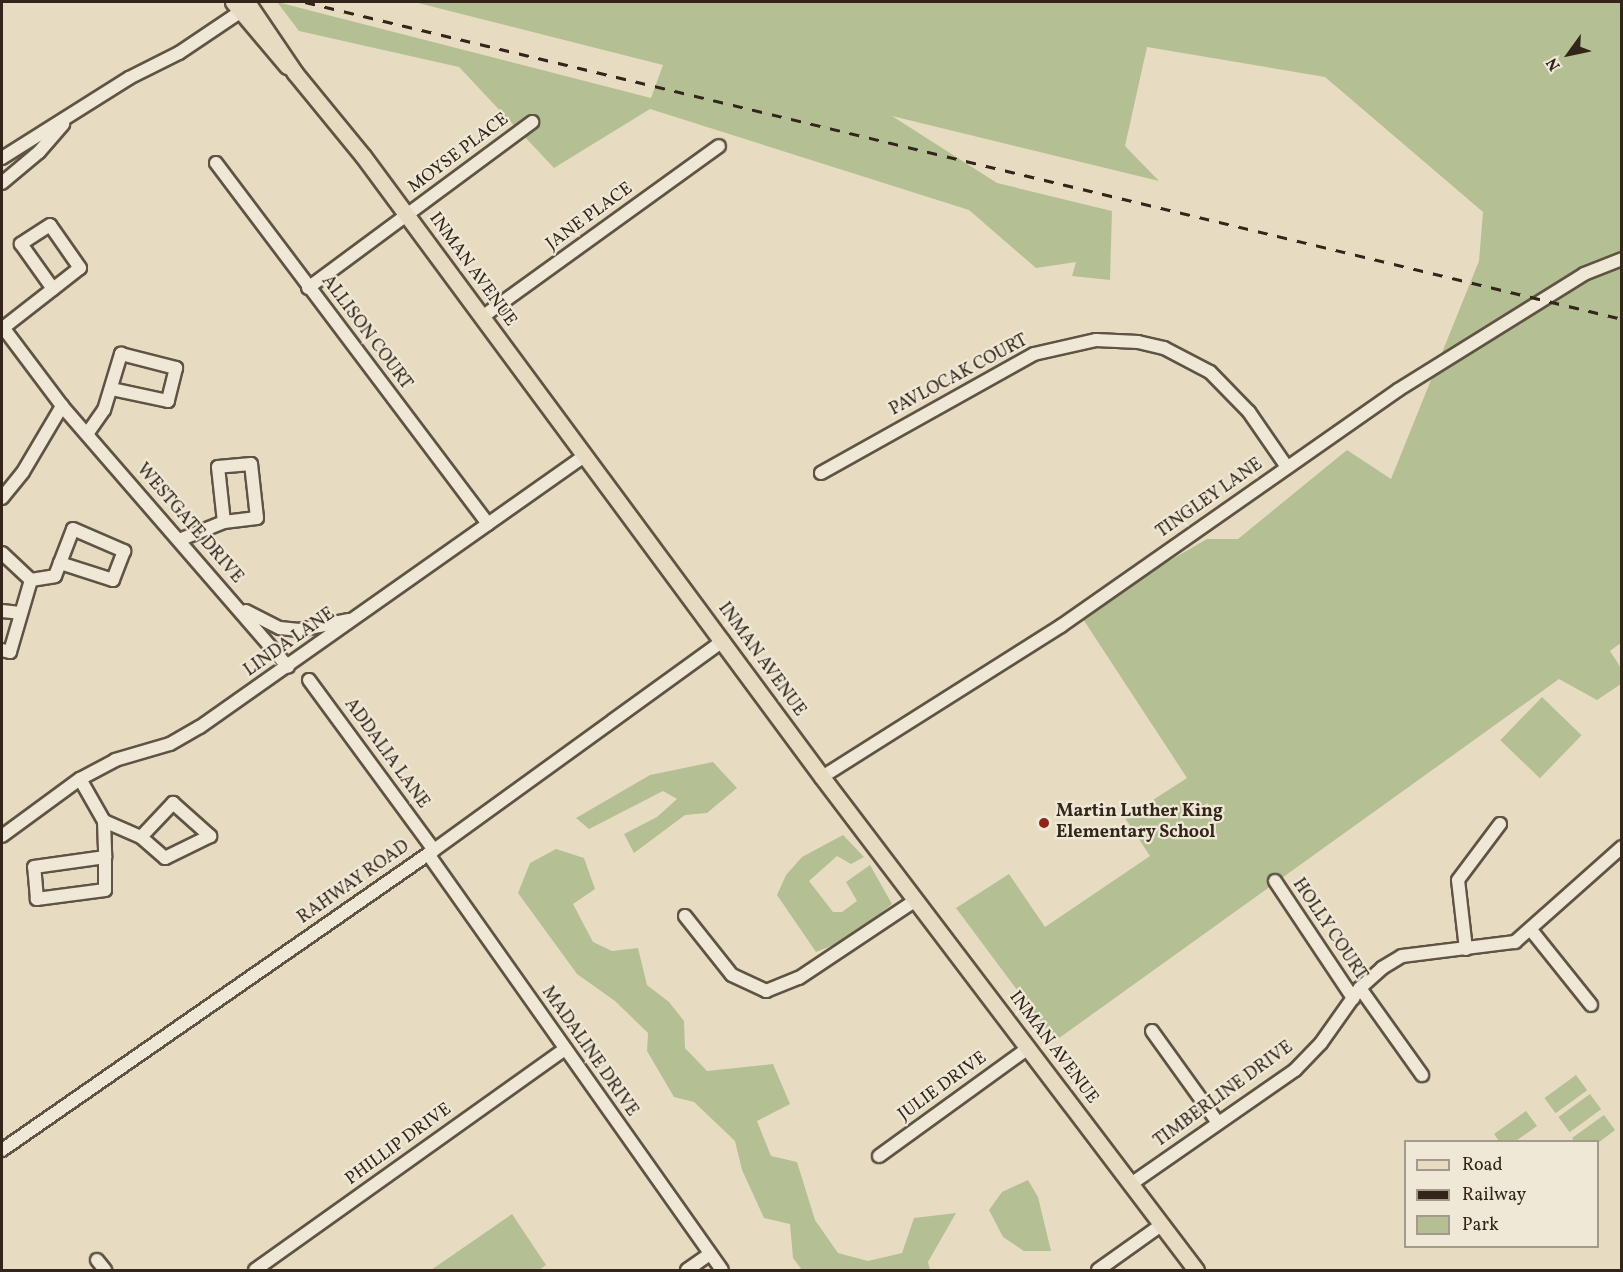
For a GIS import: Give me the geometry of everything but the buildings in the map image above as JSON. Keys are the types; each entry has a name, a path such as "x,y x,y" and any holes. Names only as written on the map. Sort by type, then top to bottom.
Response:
{"main road":[{"name":"INMAN AVENUE","path":"240,5 274,55 295,73 407,215 822,777 1196,1270"}],"street":[{"path":"2,158 129,78 179,54 240,5"},
{"path":"2,183 39,152 71,115"},
{"name":"MOYSE PLACE","path":"308,288 532,122"},
{"name":"JANE PLACE","path":"482,317 719,146"},
{"name":"ALLISON COURT","path":"216,163 308,288 489,524"},
{"path":"2,327 53,289 80,268 50,225 21,244 53,289"},
{"name":"TINGLEY LANE","path":"822,777 1061,626 1287,467 1525,311 1584,274 1622,259"},
{"name":"WESTGATE DRIVE","path":"2,327 62,406 219,584 288,667"},
{"name":"PAVLOCAK COURT","path":"821,472 1034,354 1096,340 1138,342 1164,348 1210,372 1249,412 1287,467"},
{"path":"87,434 112,389 121,354 176,368 168,401 112,389"},
{"path":"2,498 23,472 62,406"},
{"name":"LINDA LANE","path":"2,836 81,779 115,760 170,744 288,667 585,455"},
{"path":"179,540 224,522 257,518 251,464 218,467 224,522"},
{"path":"31,580 54,576 73,530 124,551 113,580 60,563"},
{"path":"2,553 31,580"},
{"path":"2,650 10,652 31,580"},
{"path":"219,584 250,615 280,628 318,628 359,617"},
{"path":"2,611 20,613"},
{"name":"RAHWAY ROAD","path":"2,1150 431,852 723,641"},
{"name":"ADDALIA LANE","path":"309,680 431,852"},
{"path":"81,779 104,821 105,857 105,890 37,899 34,867 105,857"},
{"path":"104,821 141,837 165,858 210,836 173,803 141,837"},
{"path":"1466,949 1458,880 1500,824"},
{"name":"TIMBERLINE DRIVE","path":"1131,1184 1295,1070 1322,1043 1356,993 1402,956 1515,942 1616,857 1622,847"},
{"name":"MADALINE DRIVE","path":"431,852 565,1049 722,1270"},
{"name":"HOLLY COURT","path":"1275,881 1356,993 1422,1075"},
{"path":"685,916 732,975 766,991 799,978 916,900"},
{"path":"1531,930 1591,1005"},
{"path":"1152,1031 1218,1124"},
{"name":"JULIE DRIVE","path":"879,1156 1028,1048"},
{"name":"PHILLIP DRIVE","path":"255,1270 565,1049"},
{"path":"1098,1270 1161,1225"},
{"path":"687,1270 710,1254"},
{"path":"97,1260 105,1270"}],"green space":[{"path":"277,2 651,98 663,65 414,2 1621,2 1622,642 1610,651 1621,668 1621,684 1597,700 1559,679 1055,1041 956,908 1009,874 1045,927 1150,856 1125,818 1187,778 1079,613 1207,539 1238,539 1347,450 1391,479 1479,261 1483,212 1325,77 1147,47 1125,146 1159,181 892,116 997,183 1112,211 1110,280 1072,276 1076,262 1036,268 969,210 650,109 554,168 459,67 299,31"},
{"path":"1542,697 1582,735 1540,778 1500,740"},
{"path":"713,762 737,788 707,813 685,815 634,853 624,834 657,817 677,799 663,791 589,829 576,818 650,775"},
{"path":"843,835 864,857 851,864 837,856 809,881 833,912 842,912 857,901 846,882 870,865 892,904 848,939 816,952 777,895 786,875 802,857"},
{"path":"556,849 584,858 595,889 573,904 593,942 612,951 638,948 647,985 669,1002 684,1021 685,1048 707,1071 773,1064 790,1104 757,1121 771,1156 797,1162 815,1220 838,1253 868,1261 902,1253 914,1218 956,1213 928,1262 930,1270 802,1270 793,1258 790,1224 764,1218 742,1170 735,1141 694,1102 674,1097 647,1051 648,1033 615,1001 577,974 518,893 530,863"},
{"path":"1576,1075 1587,1090 1556,1113 1544,1098"},
{"path":"1590,1094 1601,1109 1570,1132 1558,1117"},
{"path":"1526,1111 1537,1126 1517,1140 1498,1140 1494,1134"},
{"path":"1604,1115 1615,1130 1599,1142 1599,1140 1573,1140 1572,1138"},
{"path":"1028,1180 1038,1197 1051,1251 1024,1251 1003,1237 989,1210 1002,1192"},
{"path":"512,1214 546,1265 539,1270 431,1270"}],"railway":[{"path":"305,2 1622,319"}],"place":[{"name":"Martin Luther King Elementary School","path":"1044,823"}]}
